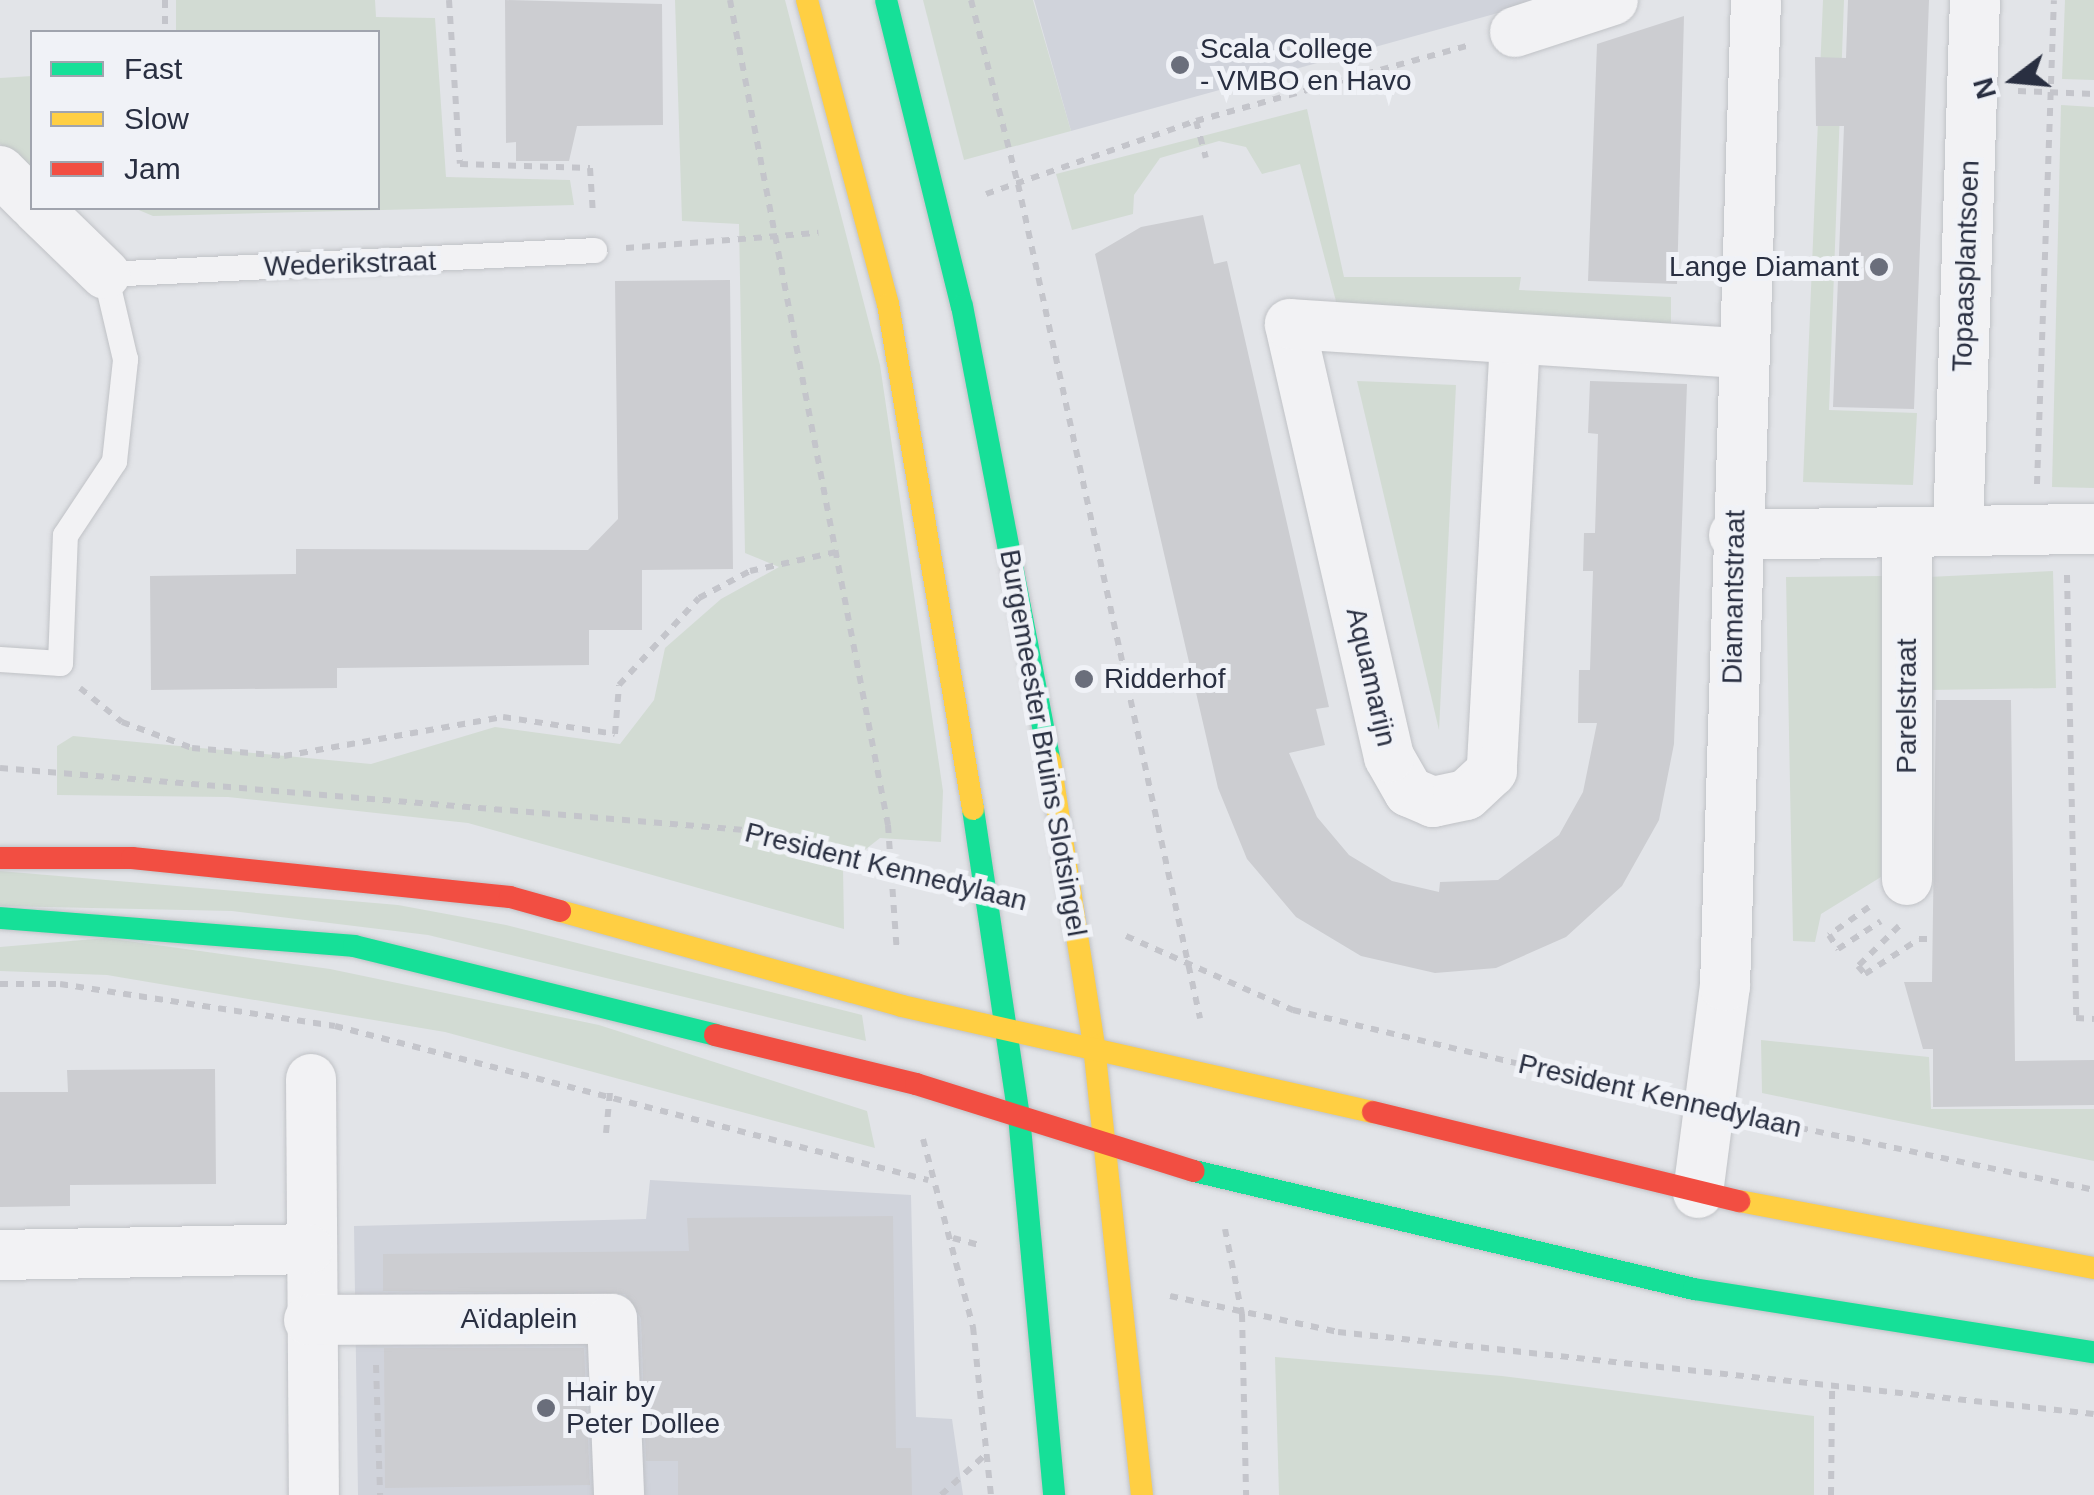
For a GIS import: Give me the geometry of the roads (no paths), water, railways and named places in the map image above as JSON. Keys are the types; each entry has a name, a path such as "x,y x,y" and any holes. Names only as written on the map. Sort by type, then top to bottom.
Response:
{"street":[{"path":"807,0 888,304 986,892 1036,1262 1054,1495"},
{"name":"Burgemeester Bruins Slotsingel","path":"886,0 936,208 1038,687 1094,1046 1124,1284 1142,1495"},
{"path":"1515,32 1614,0"},
{"name":"Diamantstraat","path":"1698,1193 1714,1110 1725,986 1734,535 1756,0"},
{"name":"Topaasplantsoen","path":"1958,531 1975,0"},
{"path":"0,171 30,200"},
{"path":"40,210 105,274"},
{"name":"Aquamarijn","path":"1515,340 1492,771 1466,795 1433,802 1409,792 1389,756 1290,324 1742,353"},
{"path":"1734,535 1958,531 2066,520"},
{"name":"Parelstraat","path":"1901,905 1907,532"},
{"path":"0,858 132,858 510,898 1006,1027 1698,1193 2094,1268"},
{"path":"0,918 354,946 1019,1116 1104,1139 1218,1178 1694,1289 2094,1352"},
{"path":"312,1079 308,1249 314,1495"},
{"path":"0,1255 308,1249"},
{"name":"Aïdaplein","path":"309,1320 612,1319 619,1495"}],"lane":[{"name":"Wederikstraat","path":"105,274 594,250"},
{"path":"0,659 60,663 65,535 114,461 116,444 125,359 105,274"}],"place":[{"name":"Scala College - VMBO en Havo","path":"1180,65"},
{"name":"Lange Diamant","path":"1879,267"},
{"name":"Ridderhof","path":"1084,679"},
{"name":"Hair by Peter Dollee","path":"546,1408"}]}
